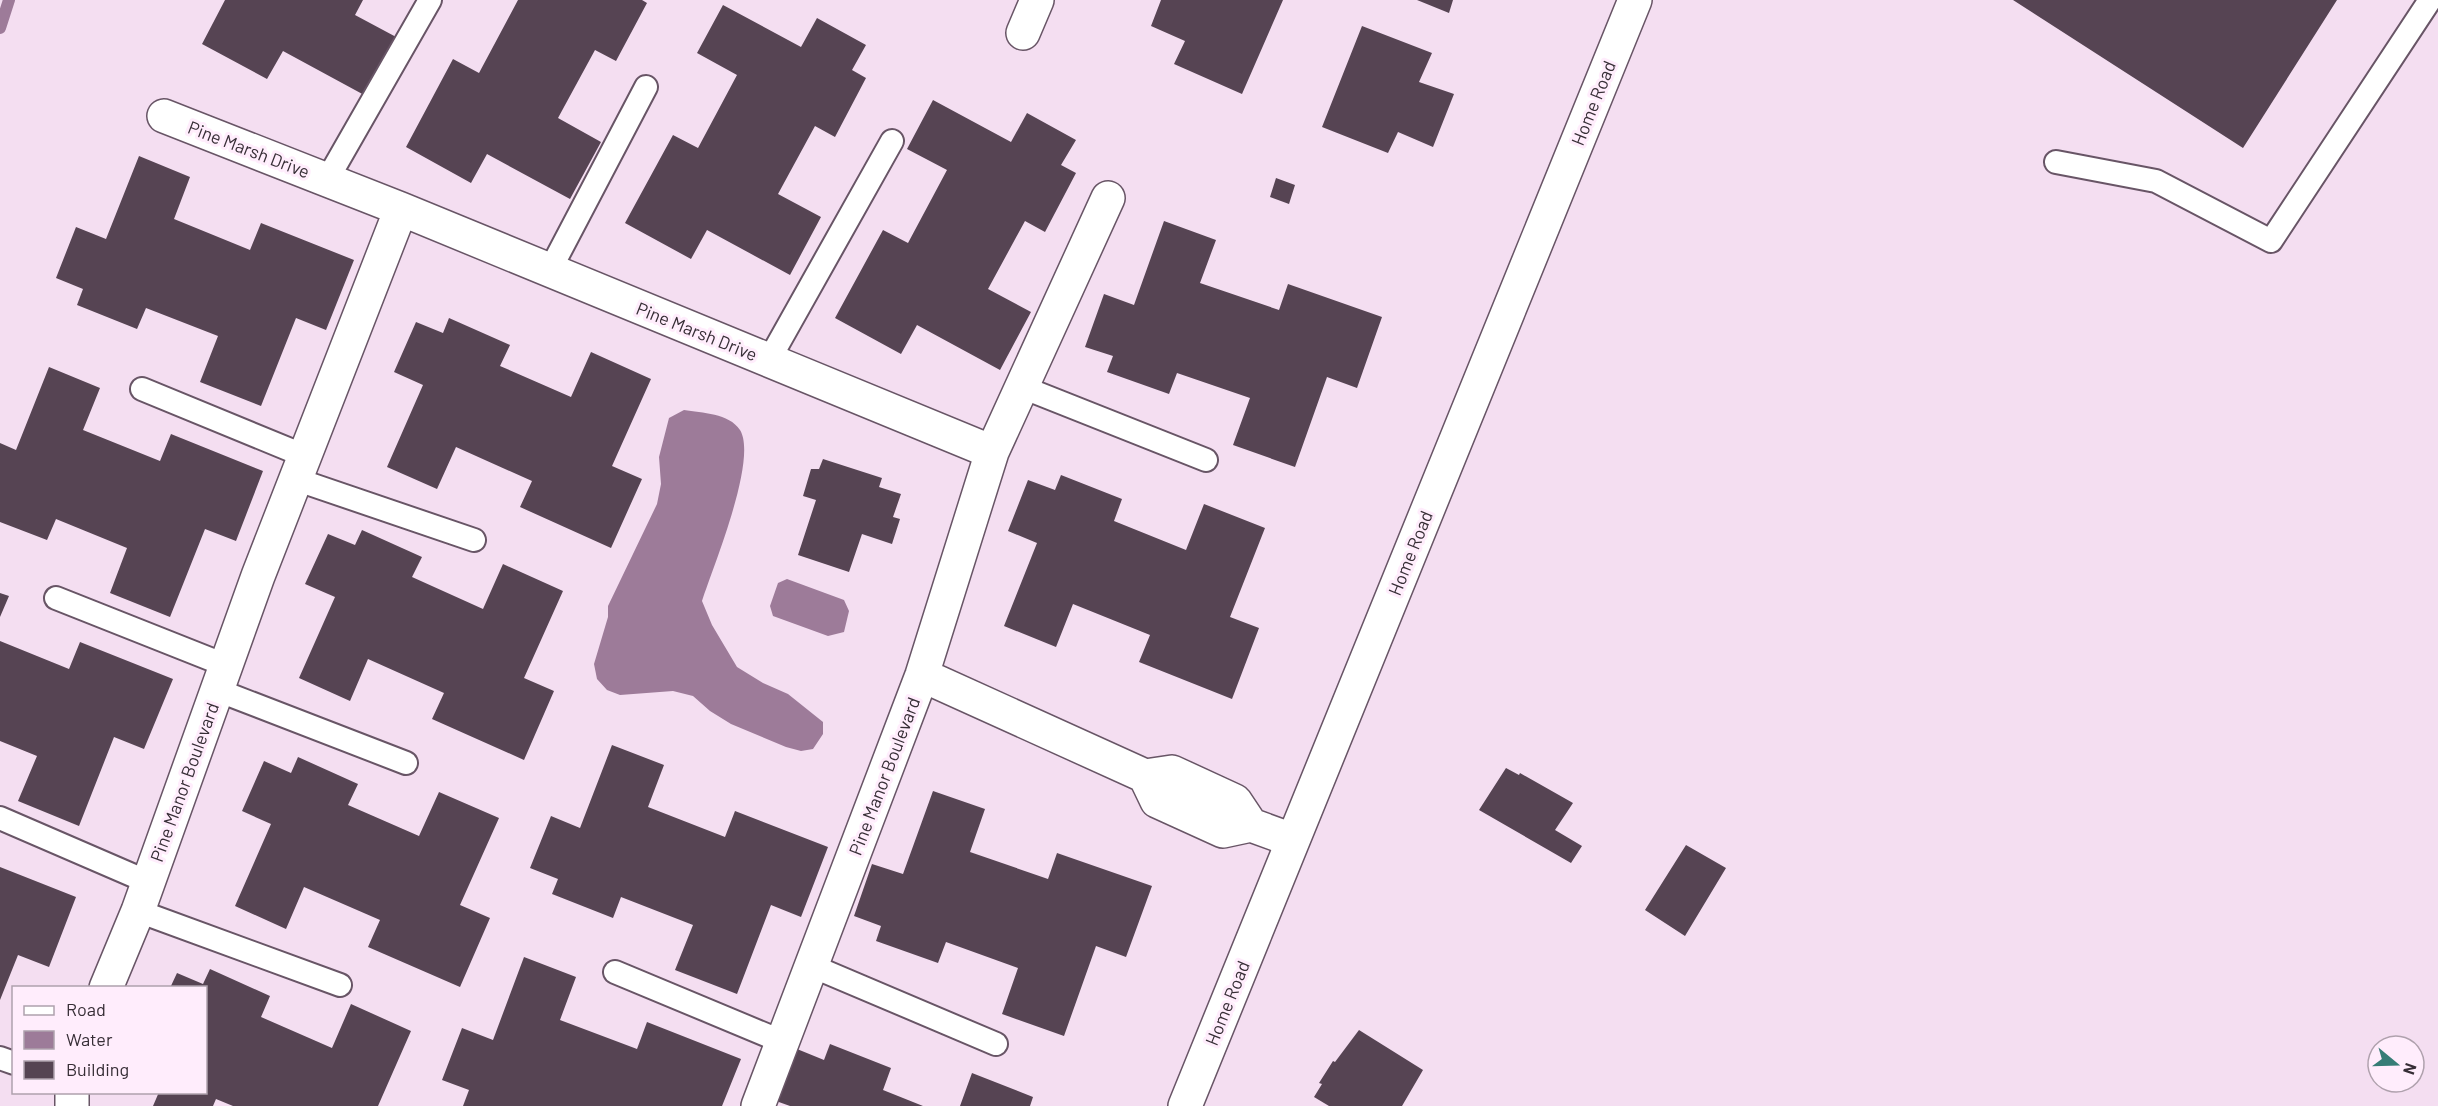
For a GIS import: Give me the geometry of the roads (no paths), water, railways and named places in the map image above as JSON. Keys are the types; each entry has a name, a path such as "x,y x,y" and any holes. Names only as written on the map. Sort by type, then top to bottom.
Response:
{"street":[{"path":"1023,33 1037,0"},
{"name":"Home Road","path":"1185,1106 1635,0"},
{"name":"Pine Marsh Drive","path":"164,116 401,209 992,452"},
{"path":"922,675 992,452 1108,198"},
{"path":"300,468 401,209"},
{"name":"Pine Manor Boulevard","path":"106,986 143,896 258,576 300,468"},
{"name":"Pine Manor Boulevard","path":"758,1106 922,675 1145,776 1157,801 1223,831 1251,825 1292,840"}],"lane":[{"path":"327,180 430,0"},
{"path":"2056,162 2156,181 2271,241 2430,0"},
{"path":"550,270 646,87"},
{"path":"769,360 892,141"},
{"path":"1022,387 1206,460"},
{"path":"142,389 300,468 474,540"},
{"path":"57,598 406,762"},
{"path":"0,818 143,896 339,985"},
{"path":"812,966 996,1044"},
{"path":"615,972 783,1042"}],"water":[{"path":"684,410 715,415 729,420 740,430 744,444 739,488 724,540 702,601 712,625 737,667 763,683 788,694 823,722 823,734 813,749 801,751 786,747 731,724 710,711 693,696 673,691 620,695 607,690 597,679 594,664 608,617 608,606 657,504 661,484 659,457 669,418"},
{"path":"787,579 844,600 849,611 844,632 828,636 773,616 770,606 778,583"}],"waterway":[{"path":"0,28 9,0"}]}
